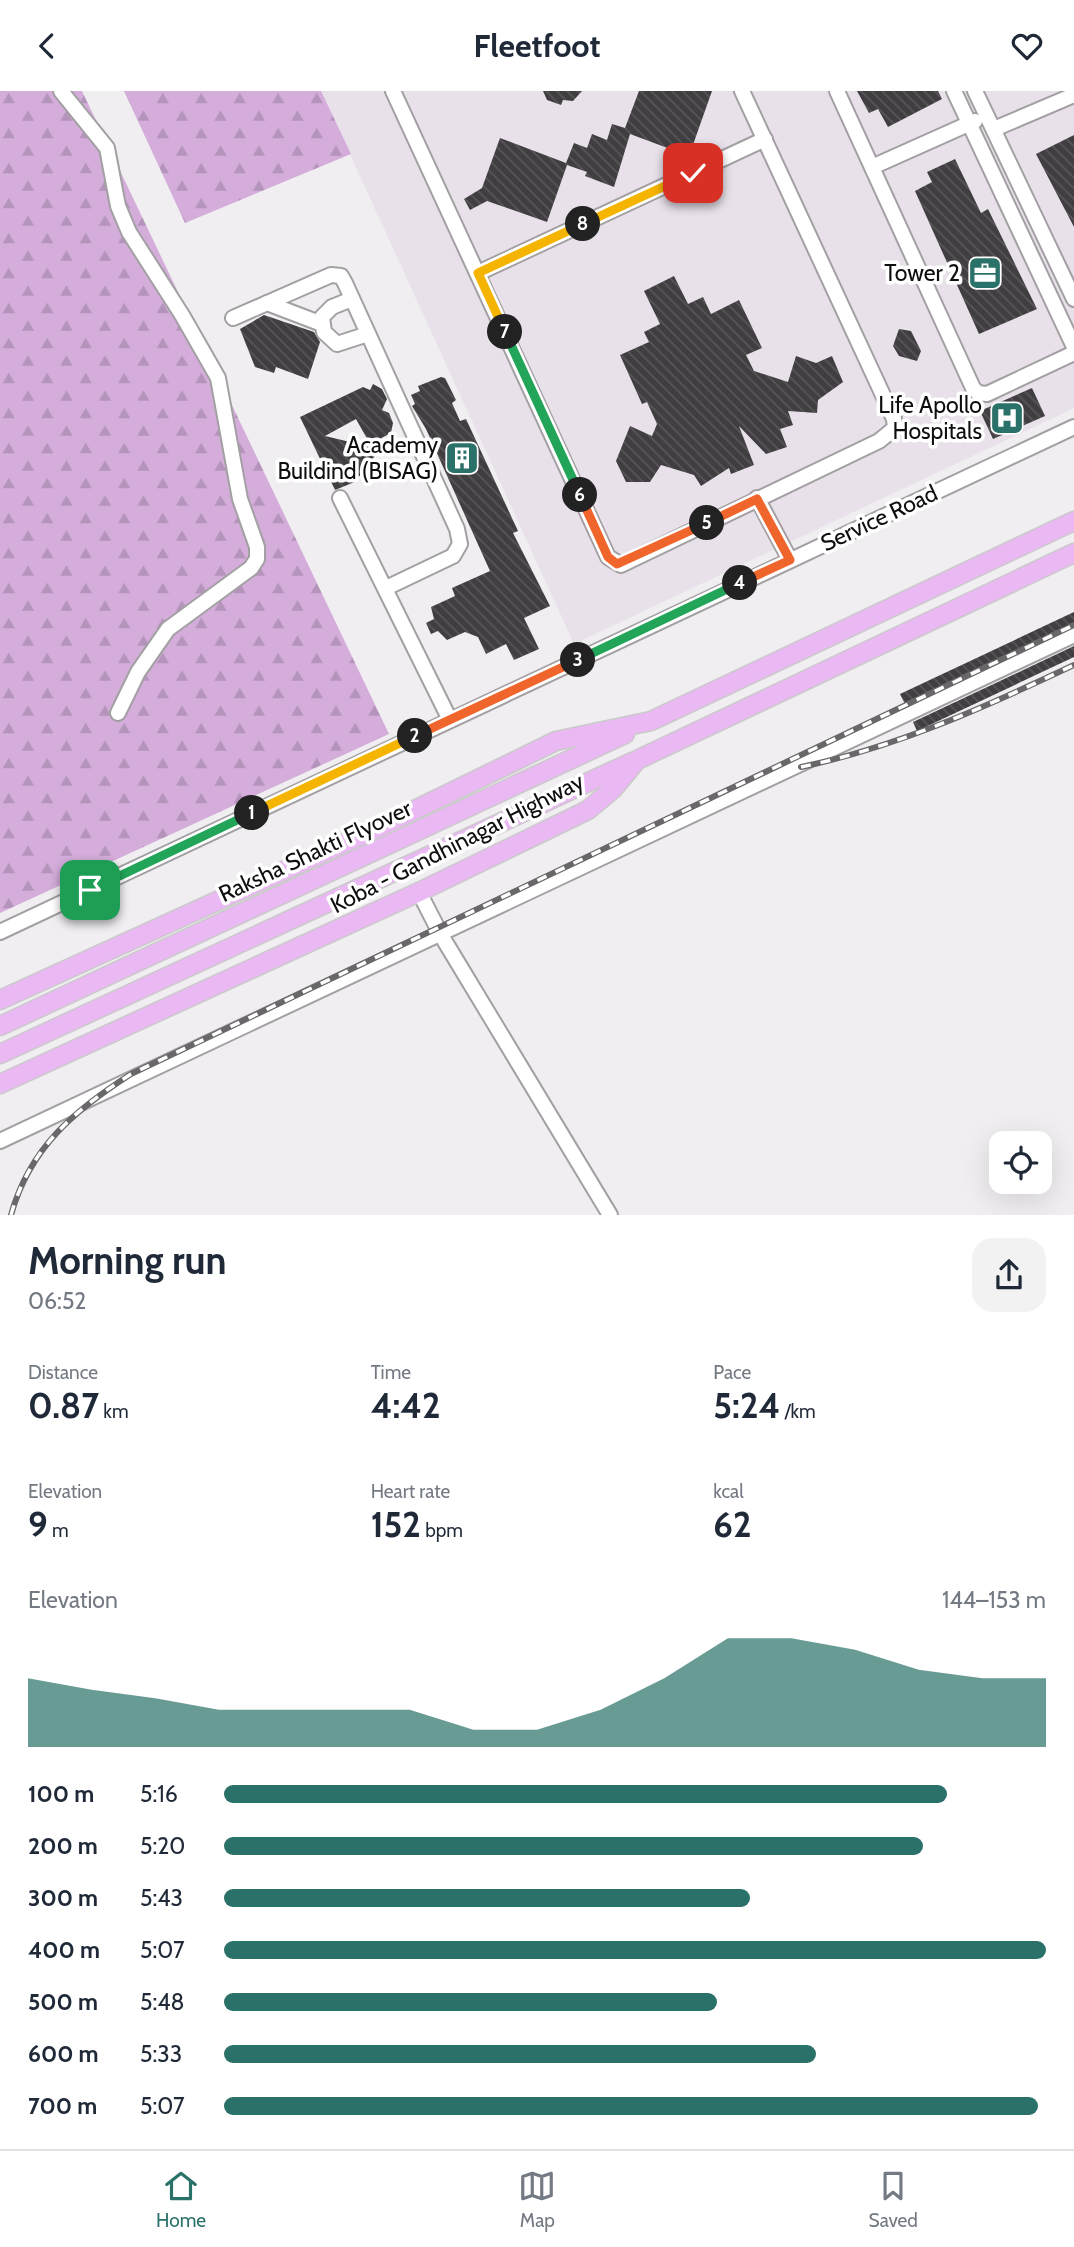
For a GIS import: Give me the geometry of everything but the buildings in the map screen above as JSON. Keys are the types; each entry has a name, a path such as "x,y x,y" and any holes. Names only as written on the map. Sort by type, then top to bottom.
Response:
{"main road":[{"name":"Koba - Gandhinagar Highway","path":"0,1000 384,825 556,741 651,721 1074,521"},
{"name":"Koba - Gandhinagar Highway","path":"0,1084 419,893 588,810 613,789 637,760 1074,553"},
{"name":"Raksha Shakti Flyover","path":"0,1026 651,721"},
{"path":"0,1054 637,760"}],"street":[{"path":"61,91 69,105 107,148 118,206 129,232 218,378 240,499 257,547 257,559 251,568 168,629 138,672 118,713"},
{"path":"393,91 613,563 621,565 879,441 895,428 894,419 742,91"},
{"path":"837,91 978,393 987,394 1074,353"},
{"path":"954,91 1074,347"},
{"path":"980,93 986,116 1074,299"},
{"path":"994,129 1074,95"},
{"path":"872,167 986,116"},
{"path":"478,273 765,139"},
{"path":"233,318 336,274 345,283 457,529 460,544 453,557 386,588"},
{"path":"321,324 326,312 352,299"},
{"path":"267,303 321,324 329,340 337,344 368,334"},
{"name":"Service Road","path":"0,932 1074,427"},
{"path":"340,498 450,720"},
{"path":"757,499 790,560"},
{"path":"0,1141 1074,635"},
{"path":"419,893 441,935 610,1215"}],"shaded area":[{"path":"321,91 1074,91 1074,408 574,644"}],"green space":[{"path":"0,91 82,91 389,734 0,913"},
{"path":"124,91 321,91 351,154 185,223"}],"railway":[{"path":"11,1215 30,1169 57,1133 91,1102 131,1074 1074,625"},
{"path":"801,767 837,759 906,737 1074,665"}],"place":[{"name":"Tower 2","path":"985,273"},
{"name":"Life Apollo Hospitals","path":"1007,418"},
{"name":"Academy Buildind (BISAG)","path":"462,458"}],"route":[{"path":"90,890 790,560 757,499 621,565 613,563 478,273 693,173"}]}
